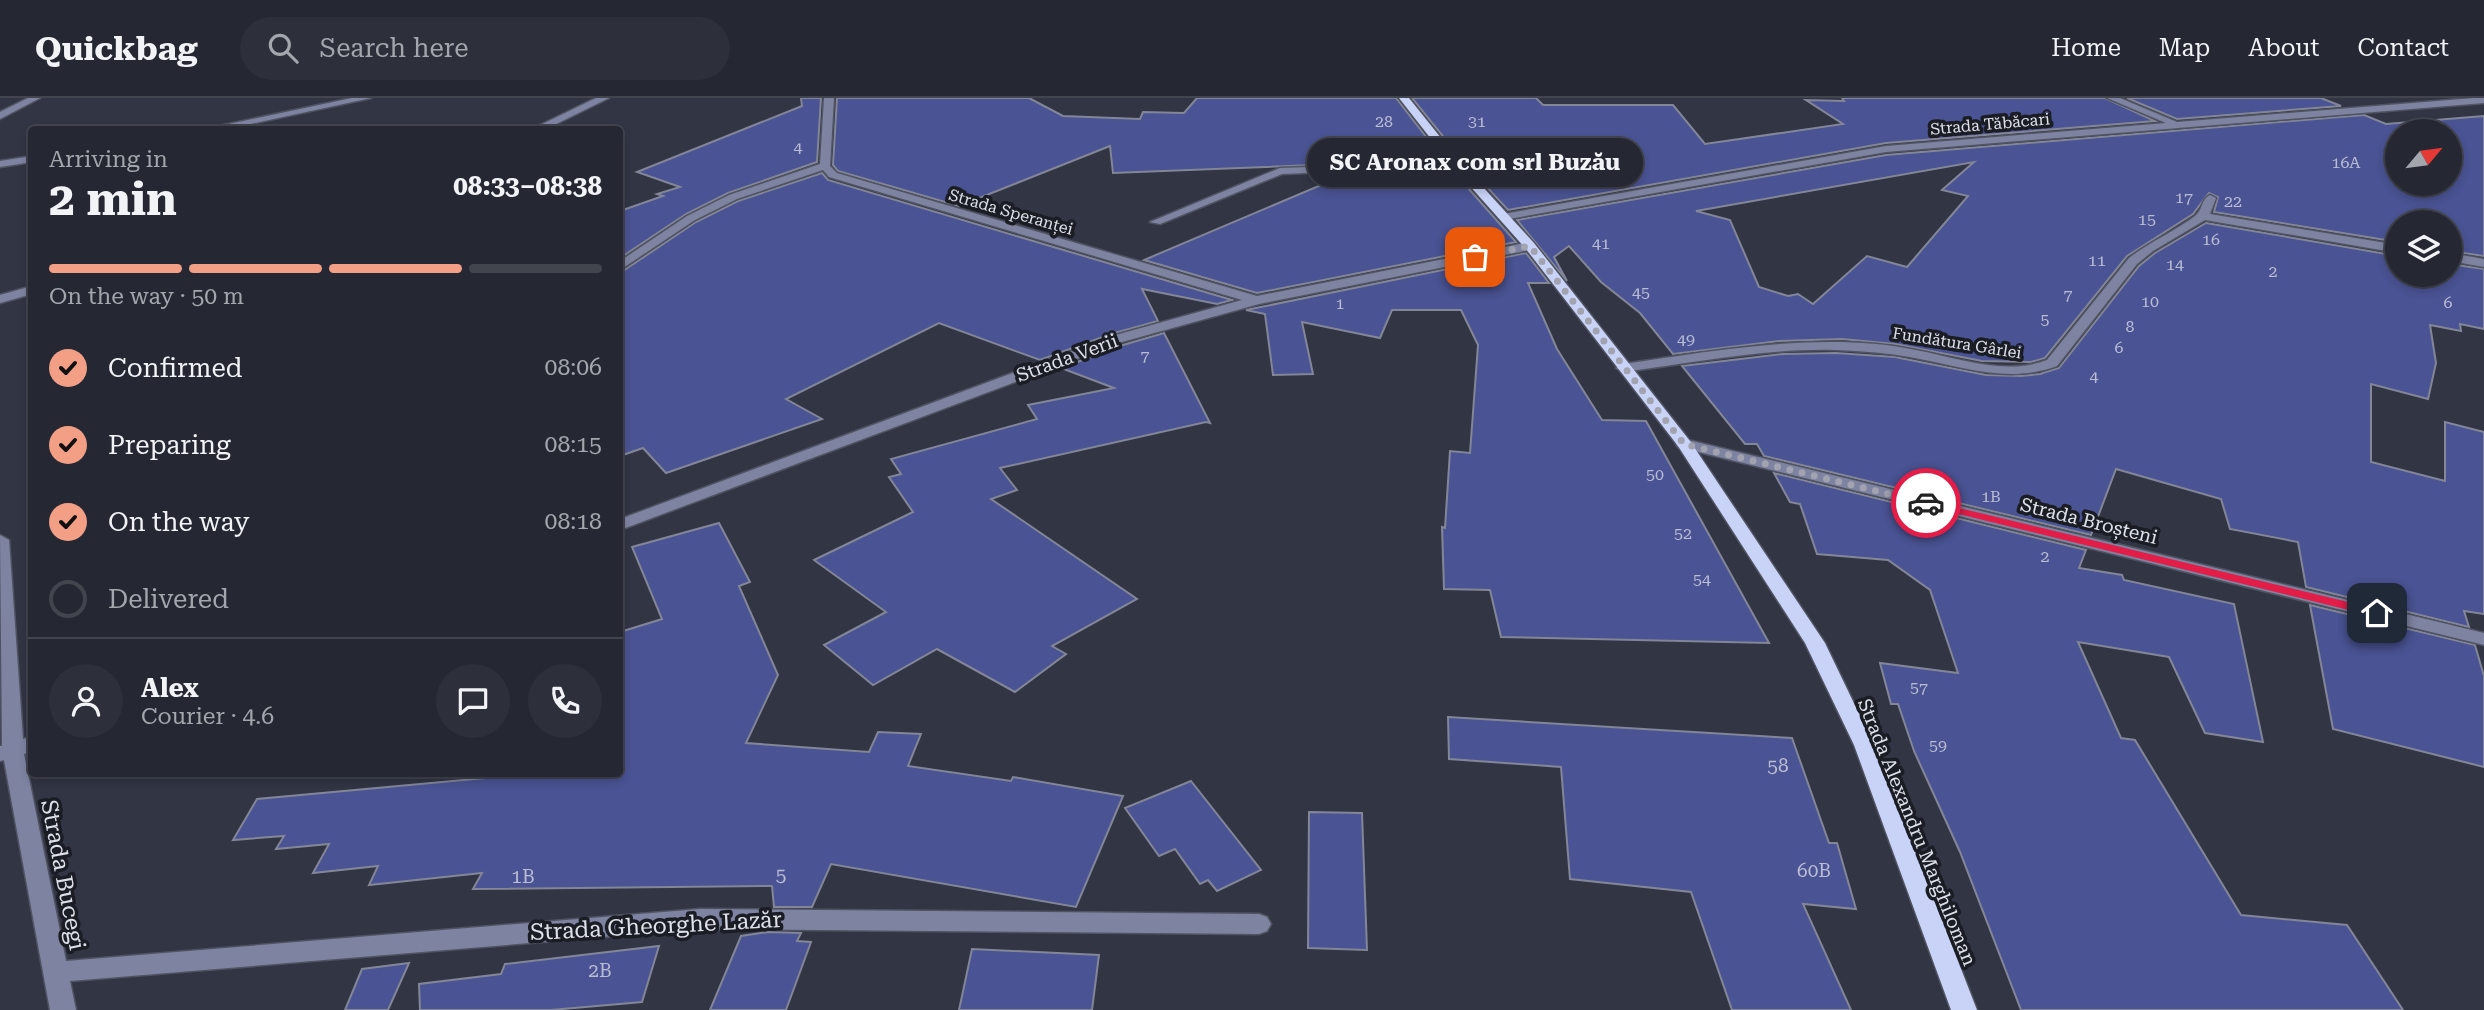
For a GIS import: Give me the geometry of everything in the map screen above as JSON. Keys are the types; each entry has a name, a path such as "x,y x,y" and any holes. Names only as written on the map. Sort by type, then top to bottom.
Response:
{"main road":[{"name":"Strada Alexandru Marghiloman","path":"1404,98 1457,165 1530,246 1684,444 1815,643 1864,745 1964,1010"}],"street":[{"path":"0,116 35,98"},
{"path":"225,126 366,98"},
{"path":"544,126 604,98"},
{"path":"623,263 691,218 733,197 825,166 829,98"},
{"path":"2112,98 2175,123"},
{"name":"Strada Tăbăcari","path":"1503,217 1886,149 2175,123 2484,100"},
{"path":"0,164 28,160"},
{"path":"1156,222 1280,171 1457,165"},
{"name":"Strada Speranței","path":"825,166 833,175 853,183 1257,300"},
{"path":"2210,198 2203,216 2385,247"},
{"name":"Fundătura Gârlei","path":"1623,368 1781,347 1845,344 2002,370 2040,370 2052,363 2133,261 2149,248 2203,216"},
{"name":"Strada Verii","path":"623,524 1117,339 1257,300 1530,246"},
{"path":"2462,259 2484,263"},
{"path":"0,299 28,291"},
{"name":"Strada Broșteni","path":"1684,444 2484,639"},
{"name":"Strada Bucegi","path":"0,540 15,750 63,1010"},
{"name":"Strada Gheorghe Lazăr","path":"54,972 700,919 1259,925"}],"building":[{"path":"801,98 821,98 817,162 728,193 686,214 623,256 623,210 680,187 637,172 802,106"},
{"path":"837,98 1029,98 1063,116 1140,119 1143,112 1184,113 1197,98 1396,98 1444,160 1113,173 1110,146 959,206 838,171 833,165"},
{"path":"1412,98 1536,98 1543,105 1673,105 1705,144 1843,124 1806,100 1844,101 1842,98 2105,98 2155,121 1886,143 1508,210 1463,161"},
{"path":"2127,98 2321,98 2341,106 2177,119"},
{"path":"2364,115 2385,124 2385,196 2462,196 2462,119 2447,119 2484,116 2484,256 2462,253 2462,210 2385,210 2385,240 2214,212 2218,197 2209,193 2193,214 2127,256 2045,358 2031,362 1982,361 1895,344 1842,339 1779,341 1673,354 1640,313 1601,282 1569,246 1554,257 1567,281 1517,220 1886,155","holes":["1974,162 1942,190 1968,196 1907,267 1867,256 1813,304 1798,294 1788,296 1759,287 1730,220 1696,211"]},
{"path":"1452,170 1516,242 1257,293 1144,260 1347,174"},
{"path":"822,173 828,180 1232,300 1217,304 1142,289 1158,321 1111,334 1040,360 939,323 786,399 822,419 666,473 643,448 623,455 623,271 696,222 738,201"},
{"path":"2206,223 2385,254 2385,287 2462,287 2462,266 2484,269 2484,329 2460,324 2461,331 2430,325 2436,363 2428,399 2371,384 2371,462 2445,481 2445,422 2484,432 2484,614 2464,611 2469,627 2306,587 2298,542 2230,529 2221,499 2116,469 2091,535 1764,456 1757,444 1745,444 1682,366 1783,354 1836,353 1895,357 1986,375 2040,374 2059,368 2139,266 2155,253"},
{"path":"1526,253 1549,283 1528,283 1557,349 1602,420 1646,421 1769,643 1501,637 1490,590 1444,589 1442,527 1445,528 1450,451 1470,453 1478,345 1461,310 1392,310 1380,338 1302,322 1313,374 1273,375 1265,314 1246,310"},
{"path":"1164,333 1210,423 1000,468 1017,490 991,499 1137,599 1052,646 1066,654 1015,692 937,649 873,685 824,645 886,612 814,560 913,512 889,477 901,474 891,459 1037,419 1028,405 1114,388 1061,368"},
{"path":"1774,473 2086,550 2079,568 2122,575 2124,580 2234,604 2263,742 2205,733 2169,657 2078,642 2121,738 2135,740 2241,915 2347,925 2403,1010 2021,1010 1960,852 1914,751 1898,704 1891,704 1880,663 1958,673 1930,590 1888,560 1817,554 1800,504 1790,502"},
{"path":"719,523 750,582 739,586 778,675 746,743 869,752 878,732 921,734 908,766 1011,781 1013,777 1123,796 1076,907 831,864 812,907 774,907 772,886 473,889 482,873 369,885 378,866 313,873 329,844 276,849 284,836 233,840 257,799 497,777 623,777 623,631 662,619 632,547"},
{"path":"2310,605 2475,645 2484,676 2484,767 2333,729"},
{"path":"1448,717 1792,738 1829,843 1837,843 1856,909 1803,904 1851,1010 1732,1010 1691,892 1570,879 1561,767 1449,759"},
{"path":"1191,781 1261,870 1217,891 1208,880 1200,884 1175,849 1159,856 1125,808"},
{"path":"1309,812 1362,813 1367,950 1308,948"},
{"path":"768,932 801,933 797,941 811,942 786,1010 710,1010 741,936"},
{"path":"659,946 642,1002 551,1010 420,1010 419,984 501,974 505,964"},
{"path":"972,949 1099,955 1092,1010 959,1010"},
{"path":"409,963 388,1010 345,1010 362,969"}],"way so far":[{"path":"1475,257 1530,246 1684,444 1926,503"}],"place":[{"name":"SC Aronax com srl Buzău","path":"1475,257"}],"route":[{"path":"1926,503 2377,613"}]}
